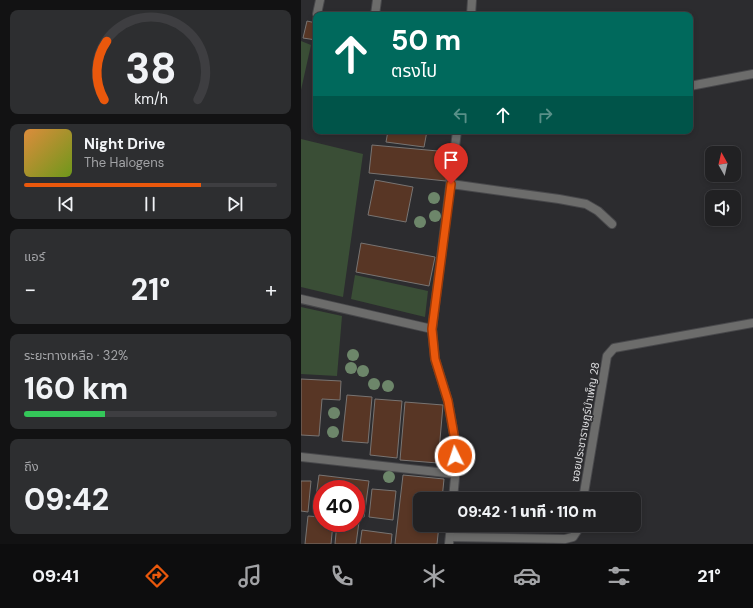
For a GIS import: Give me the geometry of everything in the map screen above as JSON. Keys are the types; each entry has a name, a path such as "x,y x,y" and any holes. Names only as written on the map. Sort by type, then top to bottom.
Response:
{"street":[{"path":"317,12 320,0"},
{"path":"375,12 377,0"},
{"path":"471,12 472,0"},
{"path":"693,85 753,74"},
{"path":"454,492 456,467 454,435 448,401 435,359 432,329 457,134"},
{"path":"451,184 559,198 586,204 598,211 613,224"},
{"path":"301,299 432,329"},
{"name":"ซอยประชาราษฎร์บำเพ็ญ 28","path":"584,492 607,356 614,348 753,323"},
{"path":"301,457 455,474"},
{"path":"450,541 565,539 573,537 576,532"}],"green space":[{"path":"301,41 311,45 301,90"},
{"path":"301,139 363,154 343,297 301,287"},
{"path":"355,275 428,291 425,317 351,299"},
{"path":"301,307 342,316 337,376 301,374"}],"building":[{"path":"307,21 313,22 313,40 303,38"},
{"path":"387,134 426,134 424,147 386,142"},
{"path":"372,145 449,152 446,181 369,173"},
{"path":"375,180 413,187 406,222 368,215"},
{"path":"361,243 435,257 429,286 356,272"},
{"path":"301,379 341,381 340,400 322,399 319,436 301,435"},
{"path":"347,395 372,397 368,443 342,441"},
{"path":"375,399 402,401 397,458 370,455"},
{"path":"405,402 443,405 438,463 400,460"},
{"path":"319,475 361,480 318,480"},
{"path":"403,475 444,479 443,492 413,492 413,532 438,532 437,544 395,544"},
{"path":"301,481 311,481 308,512 301,511"},
{"path":"365,481 369,481 365,510"},
{"path":"372,489 396,491 393,520 369,517"},
{"path":"308,516 313,516 313,532 332,532 331,544 305,544"},
{"path":"365,530 392,534 391,544 360,544 362,532 365,532"},
{"path":"336,532 358,532 356,544 335,544"}],"route":[{"path":"451,184 432,329 435,359 448,401 454,435 455,456"}]}
